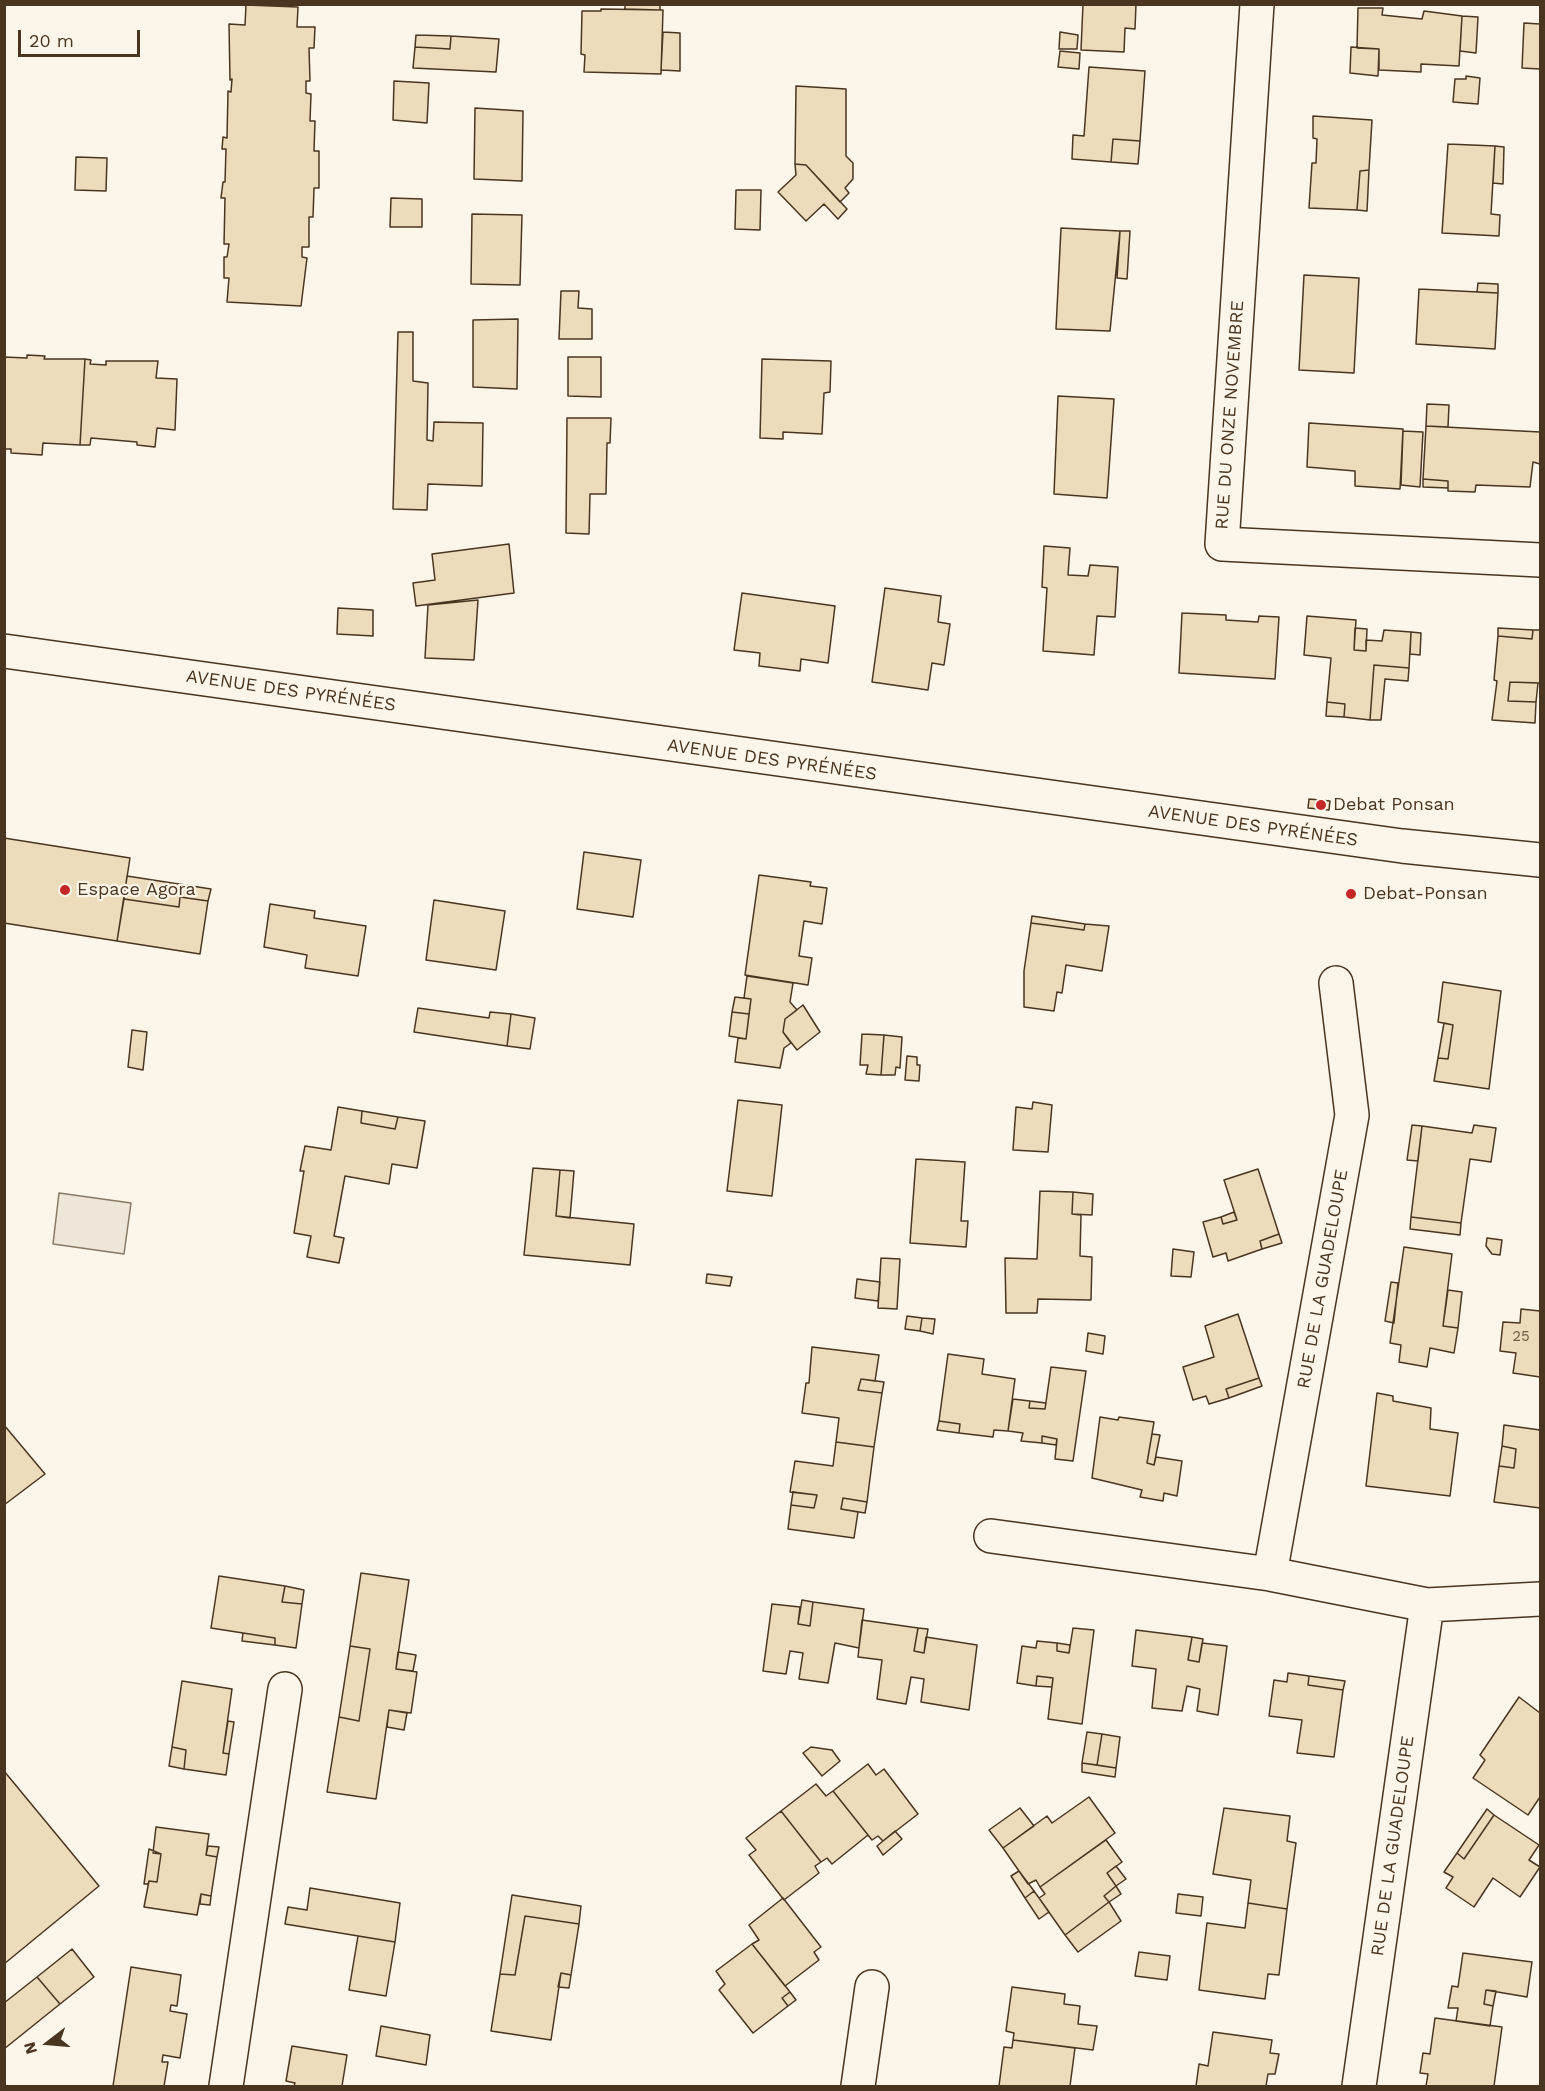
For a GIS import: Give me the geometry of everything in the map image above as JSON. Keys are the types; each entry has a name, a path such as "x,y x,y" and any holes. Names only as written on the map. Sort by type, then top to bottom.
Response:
{"street":[{"name":"RUE DU ONZE NOVEMBRE","path":"1257,4 1222,544 1540,560"},
{"name":"AVENUE DES PYRÉNÉES","path":"4,651 1390,845 1540,860"},
{"name":"RUE DE LA GUADELOUPE","path":"1270,1574 1352,1115 1336,983"},
{"path":"991,1536 1270,1574 1427,1605 1540,1599"},
{"name":"RUE DE LA GUADELOUPE","path":"1359,2086 1427,1605"},
{"path":"226,2086 285,1689"},
{"path":"858,2086 872,1987"}],"shaded area":[{"path":"59,1193 131,1203 124,1254 53,1244"}],"building":[{"path":"625,4 660,4 660,10 625,9"},
{"path":"1083,4 1136,4 1135,29 1125,28 1124,52 1081,50"},
{"path":"246,5 298,7 297,27 315,27 314,48 309,48 310,81 306,81 306,93 311,94 310,121 315,121 314,151 319,151 319,188 314,188 313,217 309,217 309,247 302,247 302,257 307,258 301,306 227,302 229,278 224,278 224,257 227,257 229,244 224,244 225,198 221,198 223,182 225,182 226,149 222,149 223,137 227,138 228,91 231,92 232,79 230,80 229,24 245,25"},
{"path":"1358,8 1383,8 1382,15 1422,19 1424,11 1462,16 1459,66 1421,64 1421,72 1379,70 1379,49 1357,48"},
{"path":"601,9 663,10 661,74 584,72 585,55 581,54 582,11 601,11"},
{"path":"1462,16 1478,17 1476,53 1460,51"},
{"path":"1524,23 1540,24 1540,69 1522,68"},
{"path":"663,32 680,33 680,71 661,70"},
{"path":"1060,32 1078,35 1077,49 1059,49"},
{"path":"416,35 451,36 450,49 415,47"},
{"path":"451,36 499,39 496,72 413,68 415,47 450,49"},
{"path":"1351,47 1379,49 1378,76 1350,73"},
{"path":"1060,51 1080,53 1079,69 1058,67"},
{"path":"1089,67 1145,71 1140,141 1113,139 1111,162 1072,159 1073,135 1084,136"},
{"path":"1466,76 1480,78 1478,104 1453,102 1455,79 1466,79"},
{"path":"394,81 429,83 427,123 393,120"},
{"path":"796,86 846,89 846,156 853,163 853,179 845,188 849,193 840,202 806,165 795,164"},
{"path":"475,108 523,111 522,181 474,179"},
{"path":"1313,116 1372,120 1369,170 1360,171 1357,210 1309,208 1312,163 1316,163 1317,139 1313,138"},
{"path":"1113,139 1140,141 1138,164 1111,162"},
{"path":"1448,144 1495,146 1491,214 1500,215 1499,236 1442,233"},
{"path":"1495,146 1504,147 1503,184 1493,183"},
{"path":"76,157 107,158 106,191 75,190"},
{"path":"795,164 806,165 847,209 838,219 824,204 806,221 778,192 796,175"},
{"path":"1369,170 1367,211 1357,210 1360,171"},
{"path":"736,190 761,190 760,230 735,229"},
{"path":"391,198 422,199 422,227 390,227"},
{"path":"472,214 522,215 520,285 471,284"},
{"path":"1061,228 1120,231 1110,331 1056,329"},
{"path":"1120,231 1130,231 1127,279 1117,278"},
{"path":"1304,275 1359,278 1354,373 1299,370"},
{"path":"1478,283 1498,284 1498,293 1477,292"},
{"path":"1419,289 1498,293 1495,349 1416,344"},
{"path":"561,291 579,291 578,308 592,309 592,339 559,339"},
{"path":"518,319 517,389 473,387 473,320"},
{"path":"398,332 413,332 413,381 428,383 427,440 433,441 434,422 483,423 482,486 428,484 427,510 393,509"},
{"path":"27,355 45,356 44,359 85,359 80,445 43,443 42,455 11,453 11,449 4,449 4,357 27,358"},
{"path":"568,357 601,357 601,397 568,396"},
{"path":"85,359 91,360 90,364 106,365 106,361 158,361 156,378 177,379 175,430 157,428 155,447 137,445 137,442 91,438 90,445 80,445"},
{"path":"762,359 831,361 830,392 824,393 822,434 783,432 783,439 760,438"},
{"path":"1058,396 1114,399 1107,498 1054,494"},
{"path":"1427,404 1449,405 1448,427 1426,426"},
{"path":"567,418 611,418 610,443 607,443 606,494 590,494 589,534 566,533"},
{"path":"1309,423 1403,429 1400,489 1355,486 1355,471 1307,467"},
{"path":"1426,426 1540,432 1540,464 1533,462 1530,487 1476,485 1475,492 1448,491 1448,481 1423,479"},
{"path":"1403,431 1423,432 1420,487 1401,485"},
{"path":"1423,479 1448,481 1448,488 1423,487"},
{"path":"509,544 514,593 416,606 413,583 435,580 432,554"},
{"path":"1044,546 1070,548 1068,575 1088,576 1090,565 1118,567 1115,617 1097,616 1094,655 1043,651 1047,588 1042,587"},
{"path":"885,588 941,596 938,622 950,624 944,665 932,663 928,690 872,682"},
{"path":"742,593 835,606 828,663 801,659 800,671 759,666 760,653 734,650"},
{"path":"478,600 474,660 425,658 428,605"},
{"path":"338,608 373,610 373,636 337,634"},
{"path":"1182,613 1226,615 1226,620 1258,622 1259,616 1279,617 1275,679 1179,673"},
{"path":"1307,616 1356,620 1354,650 1366,651 1366,640 1382,641 1384,630 1411,632 1409,668 1374,665 1370,720 1344,717 1345,704 1327,702 1331,658 1304,655"},
{"path":"1355,628 1367,629 1366,651 1354,650"},
{"path":"1498,628 1533,630 1532,639 1498,636"},
{"path":"1533,630 1540,630 1540,683 1510,682 1508,701 1536,702 1535,723 1492,720 1497,681 1494,680 1498,636 1532,639"},
{"path":"1411,632 1421,633 1420,655 1410,654"},
{"path":"1374,665 1409,668 1408,681 1385,679 1381,720 1370,720"},
{"path":"1510,682 1538,683 1536,702 1508,701"},
{"path":"1327,702 1345,704 1344,717 1326,716"},
{"path":"1309,799 1330,801 1329,810 1308,808"},
{"name":"Espace Agora","path":"4,838 130,858 117,941 4,923"},
{"path":"584,852 641,860 633,917 577,909"},
{"path":"759,875 811,882 810,886 827,888 822,924 804,921 799,956 812,958 808,985 745,975"},
{"path":"127,876 211,889 208,901 180,897 179,907 124,899"},
{"path":"180,897 208,901 200,954 117,941 124,899 179,907"},
{"path":"434,900 505,911 496,970 426,960"},
{"path":"270,904 315,911 314,918 366,926 358,976 305,968 307,955 264,947"},
{"path":"1032,916 1085,924 1084,930 1031,923"},
{"path":"1031,923 1084,930 1085,924 1109,926 1102,971 1066,965 1062,993 1057,992 1054,1011 1024,1007 1024,971"},
{"path":"747,976 793,983 790,1002 797,1010 785,1019 783,1032 791,1043 784,1048 780,1068 735,1062 738,1038 746,1039 751,999 744,998"},
{"path":"1443,982 1501,991 1489,1089 1434,1081 1438,1058 1448,1059 1453,1025 1438,1022"},
{"path":"735,997 751,999 749,1014 732,1012"},
{"path":"803,1005 820,1032 797,1050 783,1032 785,1019"},
{"path":"418,1008 489,1018 490,1012 511,1014 507,1046 414,1032"},
{"path":"732,1012 749,1014 746,1039 729,1036"},
{"path":"511,1014 535,1018 530,1049 507,1046"},
{"path":"1444,1023 1453,1025 1448,1059 1438,1058"},
{"path":"132,1030 147,1032 143,1070 128,1067"},
{"path":"862,1034 884,1035 881,1075 866,1074 868,1065 860,1065"},
{"path":"884,1035 902,1037 900,1068 896,1067 895,1075 881,1075"},
{"path":"907,1056 917,1057 917,1065 920,1065 919,1081 905,1080"},
{"path":"738,1100 782,1105 772,1196 727,1191"},
{"path":"1033,1102 1052,1105 1048,1152 1013,1150 1016,1107 1032,1109"},
{"path":"338,1107 362,1111 361,1123 395,1129 398,1117 425,1121 417,1168 392,1164 389,1184 345,1176 334,1236 344,1238 339,1263 307,1257 311,1236 294,1233 304,1171 300,1171 305,1146 331,1150"},
{"path":"362,1111 398,1117 395,1129 361,1123"},
{"path":"1412,1125 1422,1126 1418,1161 1407,1160"},
{"path":"1474,1125 1496,1128 1491,1162 1470,1159 1461,1223 1411,1217 1422,1126 1472,1133"},
{"path":"916,1159 965,1162 961,1221 968,1221 966,1247 910,1243"},
{"path":"533,1168 560,1170 556,1216 634,1224 630,1265 524,1255"},
{"path":"1258,1169 1279,1234 1260,1241 1262,1249 1228,1261 1226,1253 1213,1257 1203,1222 1221,1217 1223,1224 1237,1220 1224,1180"},
{"path":"560,1170 574,1171 570,1218 556,1216"},
{"path":"1040,1191 1073,1192 1072,1214 1081,1215 1080,1256 1092,1257 1091,1300 1038,1299 1037,1313 1006,1313 1005,1258 1037,1259"},
{"path":"1073,1192 1093,1194 1092,1215 1072,1214"},
{"path":"1234,1212 1237,1220 1223,1224 1221,1217"},
{"path":"1411,1217 1461,1223 1460,1235 1410,1229"},
{"path":"1279,1234 1282,1243 1262,1249 1260,1241"},
{"path":"1487,1238 1502,1240 1500,1255 1492,1254 1486,1246"},
{"path":"1404,1247 1452,1254 1443,1326 1458,1328 1454,1353 1430,1348 1427,1367 1399,1362 1401,1345 1390,1343"},
{"path":"1173,1249 1194,1252 1191,1277 1171,1276"},
{"path":"881,1258 900,1259 897,1309 878,1308"},
{"path":"707,1274 732,1277 730,1286 706,1283"},
{"path":"857,1279 880,1282 878,1301 855,1298"},
{"path":"1391,1282 1398,1283 1394,1323 1385,1321"},
{"path":"1448,1290 1462,1292 1458,1328 1443,1326"},
{"path":"1521,1309 1540,1311 1540,1377 1513,1373 1516,1353 1500,1351 1503,1322 1520,1323"},
{"path":"1238,1314 1259,1378 1226,1389 1229,1398 1209,1404 1206,1396 1193,1400 1183,1367 1214,1357 1205,1326"},
{"path":"907,1316 922,1318 920,1331 905,1329"},
{"path":"922,1318 935,1319 933,1334 920,1331"},
{"path":"1088,1333 1105,1336 1103,1354 1086,1351"},
{"path":"812,1347 879,1355 875,1381 861,1379 858,1390 882,1393 874,1447 836,1442 839,1418 802,1413 806,1383 809,1383"},
{"path":"948,1354 984,1359 982,1374 1015,1379 1008,1431 994,1430 993,1437 959,1433 960,1424 939,1421"},
{"path":"1051,1367 1086,1371 1073,1461 1055,1459 1057,1439 1042,1436 1042,1443 1021,1441 1023,1433 1008,1431 1013,1399 1030,1401 1029,1408 1045,1409"},
{"path":"1259,1378 1262,1386 1229,1398 1226,1389"},
{"path":"861,1379 884,1382 882,1393 858,1390"},
{"path":"1377,1393 1393,1396 1393,1401 1431,1408 1430,1429 1458,1433 1450,1496 1366,1486"},
{"path":"1030,1401 1046,1403 1045,1409 1029,1408"},
{"path":"1100,1417 1154,1422 1147,1463 1154,1465 1156,1457 1182,1461 1177,1496 1164,1493 1163,1501 1140,1497 1142,1490 1092,1478"},
{"path":"939,1421 960,1424 959,1433 937,1430"},
{"path":"4,1425 45,1474 4,1505"},
{"path":"1504,1425 1540,1430 1540,1508 1494,1502 1499,1466 1514,1468 1516,1449 1502,1446"},
{"path":"1152,1434 1160,1435 1154,1465 1147,1463"},
{"path":"1042,1436 1057,1439 1056,1445 1042,1443"},
{"path":"836,1442 874,1447 867,1502 843,1498 841,1509 858,1512 854,1538 788,1529 791,1505 814,1508 817,1495 790,1492 795,1461 833,1466"},
{"path":"1502,1446 1516,1449 1514,1468 1499,1466"},
{"path":"793,1492 817,1495 814,1508 791,1505"},
{"path":"843,1498 867,1502 865,1513 841,1509"},
{"path":"361,1573 409,1580 396,1669 417,1672 411,1713 389,1710 376,1799 327,1792 339,1717 359,1721 370,1649 350,1646"},
{"path":"219,1576 285,1586 282,1602 302,1604 296,1648 275,1645 275,1638 211,1628"},
{"path":"285,1586 304,1590 302,1604 282,1602"},
{"path":"802,1600 813,1602 810,1626 798,1624"},
{"path":"813,1602 864,1609 859,1648 835,1643 828,1683 799,1679 803,1653 790,1651 786,1674 763,1671 772,1604 800,1607 798,1624 810,1626"},
{"path":"862,1620 918,1628 914,1651 924,1653 926,1637 977,1645 969,1710 921,1702 924,1679 911,1677 906,1704 877,1699 882,1660 858,1657"},
{"path":"918,1628 928,1629 924,1653 914,1651"},
{"path":"1073,1628 1094,1630 1082,1724 1048,1719 1053,1678 1037,1676 1036,1686 1017,1683 1022,1646 1036,1648 1037,1641 1057,1643 1057,1651 1069,1653"},
{"path":"1136,1630 1192,1637 1188,1660 1199,1662 1202,1643 1227,1646 1218,1715 1197,1711 1200,1689 1187,1686 1182,1711 1152,1708 1156,1669 1132,1666"},
{"path":"243,1633 275,1638 275,1645 242,1641"},
{"path":"1192,1637 1203,1639 1199,1662 1188,1660"},
{"path":"1057,1643 1070,1645 1069,1653 1057,1651"},
{"path":"350,1646 370,1649 359,1721 339,1717"},
{"path":"398,1652 416,1655 413,1671 396,1669"},
{"path":"1288,1673 1309,1676 1308,1685 1343,1690 1334,1757 1297,1753 1302,1720 1269,1716 1274,1680 1287,1682"},
{"path":"1037,1676 1053,1678 1052,1687 1036,1686"},
{"path":"1309,1676 1345,1681 1343,1690 1308,1685"},
{"path":"182,1681 232,1689 223,1753 229,1754 226,1775 184,1769 186,1750 172,1747"},
{"path":"1519,1697 1540,1713 1540,1797 1528,1815 1473,1778 1485,1760 1480,1755"},
{"path":"389,1710 407,1713 404,1730 387,1727"},
{"path":"228,1721 234,1722 229,1754 223,1753"},
{"path":"1087,1732 1102,1734 1097,1765 1082,1763"},
{"path":"1102,1734 1120,1737 1116,1768 1097,1765"},
{"path":"172,1747 186,1750 184,1769 169,1766"},
{"path":"811,1747 832,1750 840,1761 822,1776 803,1753"},
{"path":"1082,1763 1116,1768 1115,1777 1082,1772"},
{"path":"868,1764 876,1775 884,1769 918,1814 883,1841 878,1836 872,1840 833,1791"},
{"path":"4,1771 99,1886 4,1964"},
{"path":"816,1784 826,1796 833,1791 868,1835 832,1864 827,1858 821,1862 781,1811"},
{"path":"1089,1797 1115,1833 1040,1887 1036,1880 1028,1884 1003,1848 1047,1816 1052,1823"},
{"path":"1020,1808 1034,1826 1003,1848 989,1830"},
{"path":"1224,1808 1290,1816 1287,1841 1296,1843 1287,1909 1248,1903 1251,1880 1213,1874"},
{"path":"1487,1809 1494,1815 1464,1859 1457,1853"},
{"path":"781,1811 821,1862 815,1866 819,1873 784,1900 749,1855 756,1850 746,1838"},
{"path":"1494,1815 1539,1845 1529,1860 1540,1867 1520,1897 1493,1878 1474,1907 1446,1888 1453,1877 1444,1872 1457,1853 1464,1859"},
{"path":"156,1827 209,1834 206,1855 217,1857 211,1896 201,1894 197,1915 144,1907 149,1881 157,1882 161,1854 153,1853"},
{"path":"895,1831 902,1839 883,1855 877,1846"},
{"path":"1106,1840 1122,1862 1107,1873 1116,1886 1104,1896 1109,1902 1065,1935 1039,1898 1045,1894 1040,1887"},
{"path":"208,1846 219,1847 217,1857 206,1855"},
{"path":"149,1849 161,1854 157,1882 149,1881 148,1884 144,1884"},
{"path":"1116,1866 1126,1879 1116,1886 1107,1873"},
{"path":"1019,1871 1034,1891 1025,1898 1011,1876"},
{"path":"1116,1886 1121,1894 1109,1902 1104,1896"},
{"path":"310,1888 400,1903 395,1942 285,1924 288,1907 307,1910"},
{"path":"1034,1891 1049,1912 1039,1919 1025,1898"},
{"path":"201,1894 211,1896 210,1905 200,1904"},
{"path":"1178,1894 1203,1897 1201,1916 1176,1913"},
{"path":"512,1895 581,1906 579,1924 525,1916 515,1975 500,1974"},
{"path":"783,1898 821,1947 814,1952 819,1960 785,1986 752,1944 759,1940 749,1925"},
{"path":"1109,1902 1121,1921 1078,1952 1065,1935"},
{"path":"1248,1903 1287,1909 1279,1975 1268,1974 1265,1999 1199,1990 1207,1923 1245,1928"},
{"path":"525,1916 579,1924 571,1975 561,1973 551,2040 491,2031 500,1974 515,1975"},
{"path":"358,1936 395,1942 386,1996 349,1990"},
{"path":"752,1944 790,1992 782,1998 788,2006 753,2033 719,1990 725,1984 716,1971"},
{"path":"72,1949 94,1977 60,2004 37,1977"},
{"path":"1139,1952 1170,1956 1167,1980 1135,1976"},
{"path":"1463,1953 1532,1962 1527,1997 1486,1990 1484,2004 1493,2006 1490,2026 1456,2021 1458,2008 1448,2008 1452,1986 1458,1987"},
{"path":"131,1967 181,1975 177,2006 171,2005 170,2011 187,2014 180,2058 163,2055 162,2062 168,2062 164,2086 113,2086"},
{"path":"561,1973 571,1975 569,1988 558,1987"},
{"path":"37,1977 60,2004 4,2049 4,2003"},
{"path":"1012,1987 1065,1994 1064,2004 1080,2006 1078,2024 1097,2026 1093,2050 1013,2040 1014,2033 1006,2031"},
{"path":"1486,1990 1496,1991 1493,2006 1484,2004"},
{"path":"790,1992 796,2000 788,2006 782,1998"},
{"path":"1435,2018 1502,2027 1494,2086 1426,2086 1428,2074 1420,2073 1423,2053 1430,2054"},
{"path":"381,2026 430,2035 426,2065 376,2056"},
{"path":"1213,2032 1272,2040 1270,2053 1279,2054 1275,2074 1268,2074 1266,2086 1196,2086 1199,2064 1208,2066"},
{"path":"1013,2040 1075,2048 1070,2086 999,2086 1004,2047 1012,2048"},
{"path":"292,2046 347,2055 342,2086 294,2086 295,2083 286,2081"}],"place":[{"name":"Debat Ponsan","path":"1321,805"},
{"name":"Espace Agora","path":"65,890"},
{"name":"Debat-Ponsan","path":"1351,894"}]}
